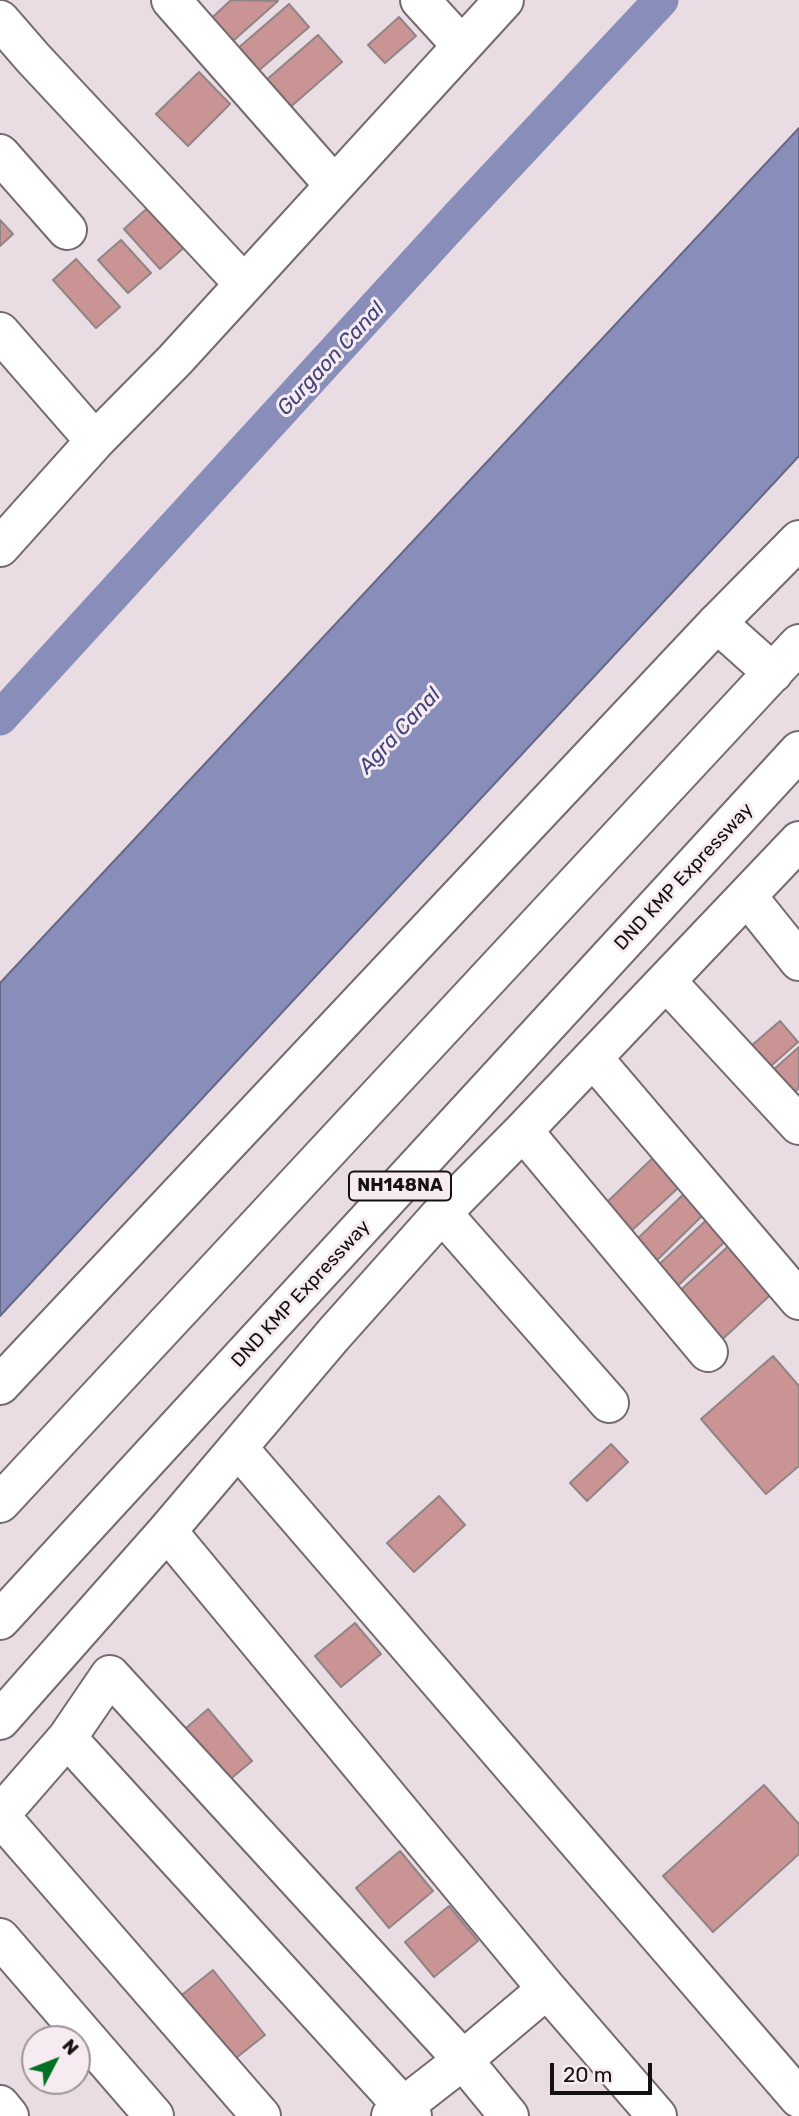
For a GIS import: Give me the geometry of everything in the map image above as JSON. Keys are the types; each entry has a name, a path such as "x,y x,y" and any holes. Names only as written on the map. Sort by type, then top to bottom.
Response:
{"main road":[{"path":"171,0 334,185"},
{"path":"420,0 462,46"},
{"path":"3,536 175,359 503,0"},
{"path":"0,20 244,284"},
{"path":"0,154 67,230"},
{"path":"0,332 95,441"},
{"path":"0,1385 799,540"},
{"path":"717,624 773,673"},
{"path":"0,1503 799,645"},
{"name":"DND KMP Expressway","path":"0,1620 799,751"},
{"path":"0,1720 442,1213 799,841"},
{"path":"747,896 799,961"},
{"path":"666,981 799,1125"},
{"path":"593,1058 799,1300"},
{"path":"523,1131 708,1352"},
{"path":"442,1213 609,1404"},
{"path":"238,1448 799,2098"},
{"path":"167,1531 547,1989 657,2116"},
{"path":"46,1669 75,1726 402,2113 547,1989"},
{"path":"261,2116 0,1815 75,1726 110,1675 463,2060 509,2116"},
{"path":"0,1938 154,2116"},
{"path":"0,2105 9,2116"}],"water":[{"name":"Agra Canal","path":"799,128 799,456 0,1316 0,983"}],"building":[{"path":"231,0 278,1 224,49 203,26"},
{"path":"289,4 309,27 249,79 229,56"},
{"path":"399,17 416,36 385,63 368,45"},
{"path":"318,35 342,62 280,116 256,89"},
{"path":"199,72 230,104 188,146 156,114"},
{"path":"152,204 188,244 160,269 124,229"},
{"path":"0,220 13,234 0,246"},
{"path":"121,240 151,273 128,293 98,260"},
{"path":"76,259 120,307 96,328 53,280"},
{"path":"780,1021 798,1042 763,1073 744,1052"},
{"path":"799,1047 799,1088 783,1103 763,1079"},
{"path":"662,1149 689,1178 629,1233 603,1206"},
{"path":"690,1188 710,1208 651,1266 631,1245"},
{"path":"714,1213 733,1234 671,1292 652,1271"},
{"path":"735,1240 779,1287 714,1347 670,1300"},
{"path":"773,1356 799,1386 799,1466 766,1494 701,1419"},
{"path":"611,1444 628,1462 587,1501 570,1483"},
{"path":"439,1496 465,1525 414,1572 387,1543"},
{"path":"355,1623 381,1654 341,1687 315,1656"},
{"path":"208,1709 252,1761 228,1781 185,1729"},
{"path":"764,1785 799,1824 799,1854 713,1932 663,1876"},
{"path":"400,1851 433,1891 389,1928 356,1888"},
{"path":"449,1906 478,1941 434,1977 405,1942"},
{"path":"213,1970 265,2035 231,2062 178,1998"}],"waterway":[{"name":"Gurgaon Canal","path":"0,718 457,218 661,0"}]}
